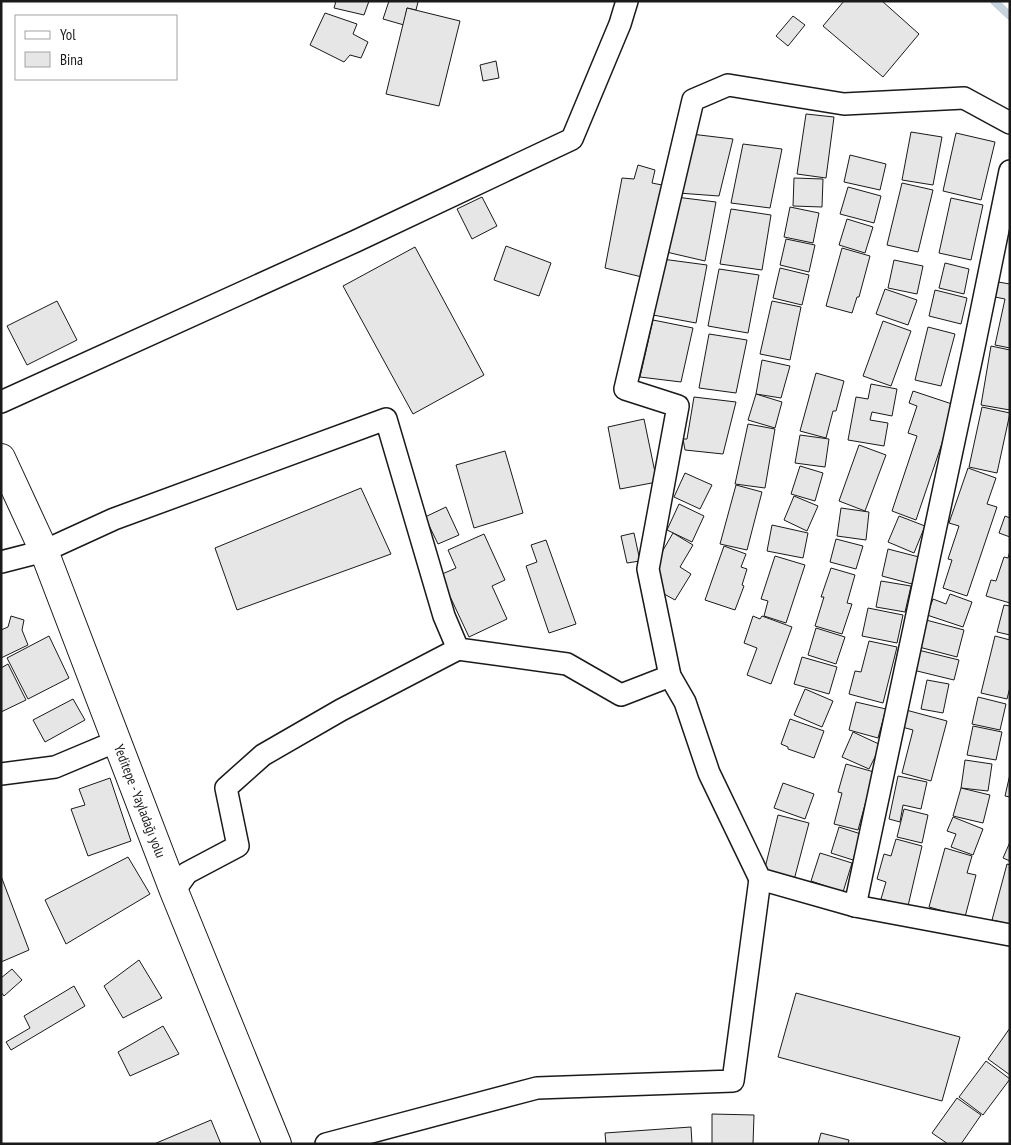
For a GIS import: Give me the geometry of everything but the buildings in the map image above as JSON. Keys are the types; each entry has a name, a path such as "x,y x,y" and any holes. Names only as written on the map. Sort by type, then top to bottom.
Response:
{"main road":[{"name":"Yeditepe - Yayladağı yolu","path":"1,458 44,551 174,892 277,1144"}],"street":[{"path":"1,402 338,250 572,139 620,24 627,1"},
{"path":"326,1144 537,1088 733,1081 760,879 709,773 685,702 670,676 648,569 678,406 625,389 693,100 728,85 844,104 964,98 1010,123"},
{"path":"855,906 1010,171"},
{"path":"1,562 44,551 114,519 386,419 444,616 458,650"},
{"path":"174,892 188,873 238,846 226,788 263,755 341,710 458,650 567,664 621,695 670,676"},
{"path":"1,774 55,767 117,741"},
{"path":"760,879 855,906 1010,935"}],"waterway":[{"path":"994,1 1010,16"}]}
